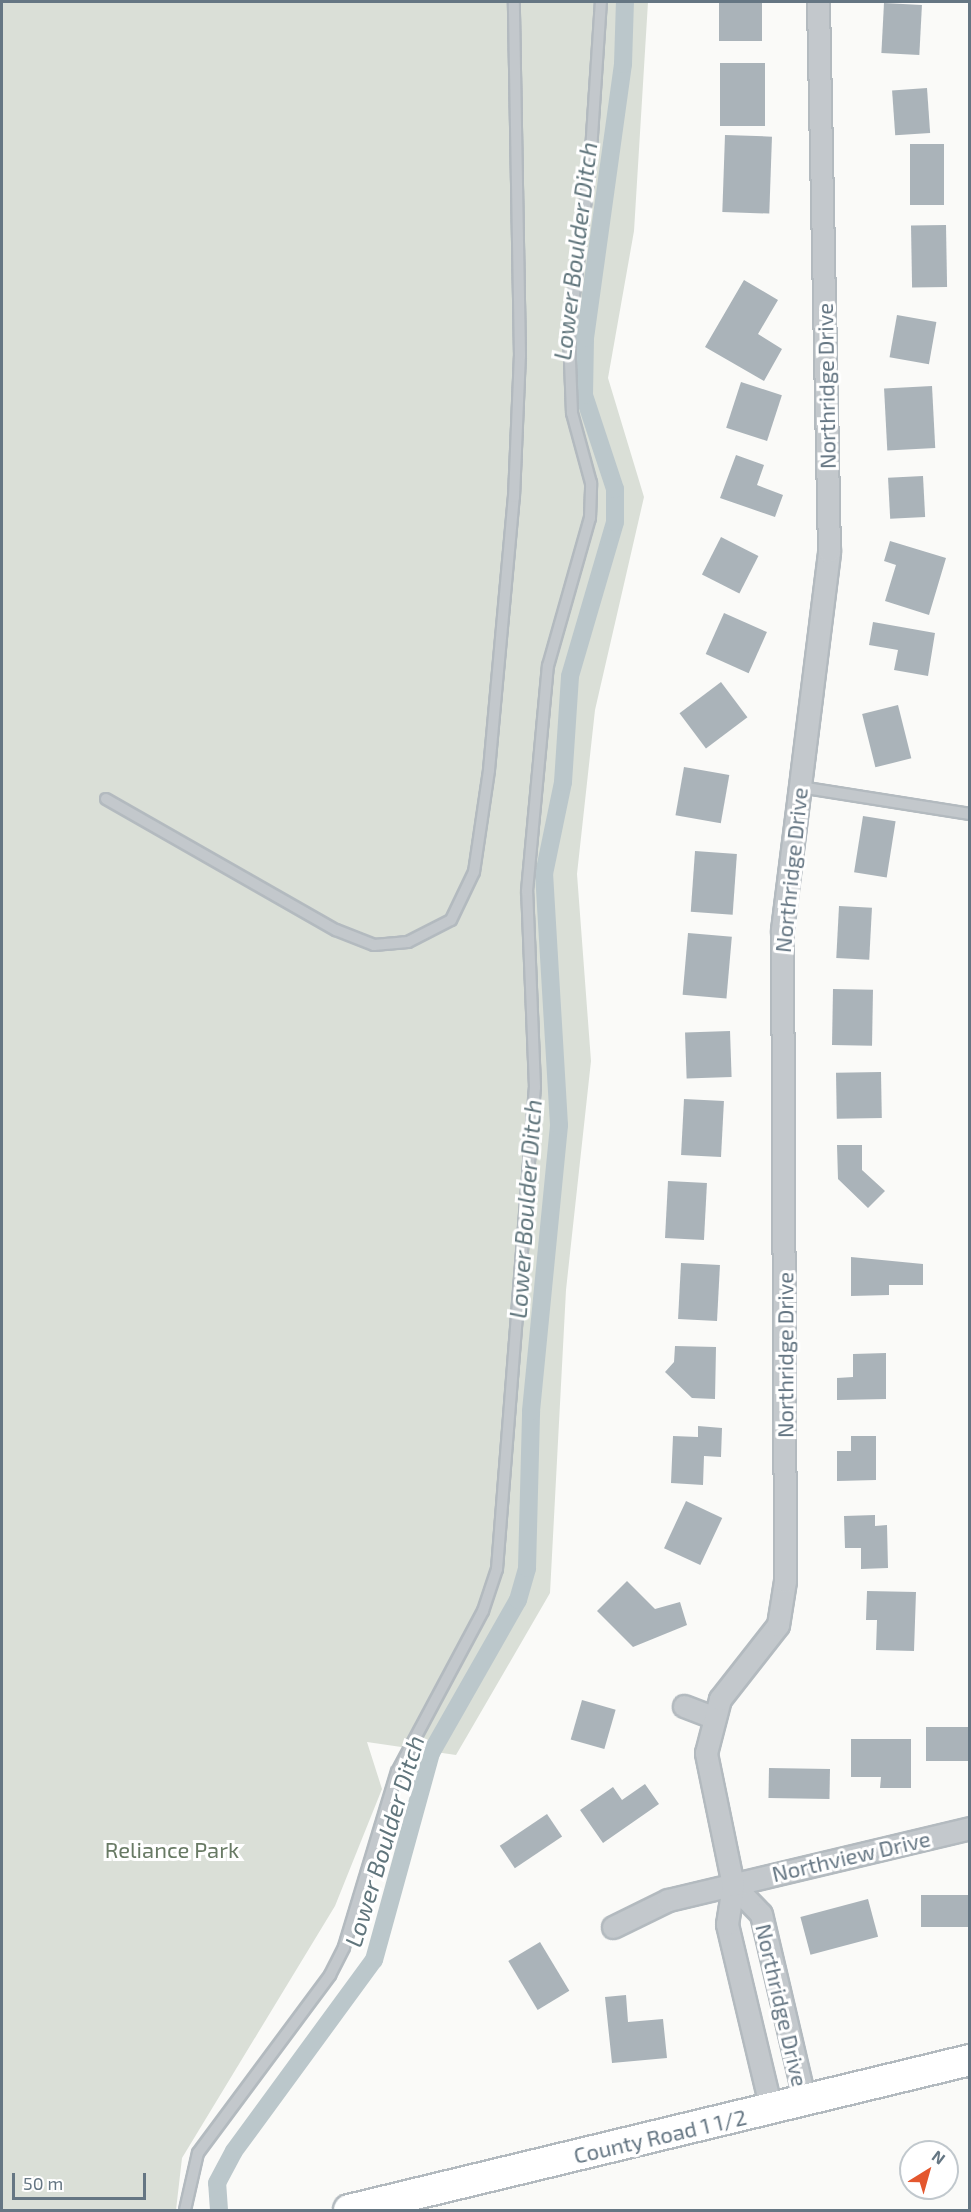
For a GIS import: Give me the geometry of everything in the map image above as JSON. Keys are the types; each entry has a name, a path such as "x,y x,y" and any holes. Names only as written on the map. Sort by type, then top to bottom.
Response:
{"street":[{"name":"Northridge Drive","path":"771,2109 727,1923 732,1884 706,1762 712,1717 728,1687 769,1643 783,1608 781,972 800,787 829,551 818,2"},
{"path":"684,1706 712,1717"},
{"name":"Northview Drive","path":"613,1927 668,1900 969,1828"},
{"name":"Northridge Drive","path":"732,1884 761,1914 805,2102"},
{"name":"County Road 1 1/2","path":"349,2211 805,2102 969,2060"}],"lane":[{"path":"106,799 336,930 374,945 408,942 451,920 474,872 488,781 514,497 520,356 514,2"},
{"path":"185,2211 198,2153 330,1975 344,1947 398,1772 483,1611 497,1569 535,1087 527,891 548,666 590,518 591,483 572,412 568,367 601,2"},
{"path":"800,787 968,814"}],"green space":[{"name":"Reliance Park","path":"2,2 648,2 634,231 608,378 644,497 595,710 577,874 591,1061 566,1290 550,1593 456,1755 367,1742 382,1789 335,1906 182,2158 176,2210 2,2210"}],"building":[{"path":"719,2 762,2 762,41 719,41"},
{"path":"884,3 922,5 919,55 881,53"},
{"path":"720,63 765,63 765,126 720,126"},
{"path":"927,88 930,133 895,135 892,90"},
{"path":"725,135 772,137 769,214 722,212"},
{"path":"910,144 944,144 944,205 910,205"},
{"path":"946,225 947,287 912,288 911,226"},
{"path":"744,280 778,300 758,334 782,349 764,381 705,347"},
{"path":"897,315 936,322 929,364 890,357"},
{"path":"741,382 782,395 767,441 726,428"},
{"path":"932,386 935,448 887,450 884,389"},
{"path":"736,455 764,465 757,485 783,495 775,517 720,498"},
{"path":"923,476 925,517 890,519 888,478"},
{"path":"721,537 758,556 739,593 702,574"},
{"path":"890,541 946,558 929,615 885,601 896,565 884,561"},
{"path":"724,613 767,632 749,673 706,654"},
{"path":"873,622 935,633 928,676 894,670 898,650 869,645"},
{"path":"721,682 747,717 706,748 679,713"},
{"path":"898,705 911,758 875,767 862,714"},
{"path":"684,767 729,775 721,823 675,815"},
{"path":"863,816 896,821 887,877 854,872"},
{"path":"695,851 737,854 733,915 691,912"},
{"path":"839,906 872,908 869,960 836,958"},
{"path":"688,933 732,937 726,999 683,995"},
{"path":"833,989 873,990 872,1046 832,1045"},
{"path":"730,1031 732,1077 687,1079 685,1033"},
{"path":"881,1072 882,1118 837,1119 836,1073"},
{"path":"684,1099 724,1101 721,1157 681,1155"},
{"path":"837,1145 862,1145 862,1170 885,1191 868,1208 838,1179"},
{"path":"668,1181 707,1183 704,1240 665,1238"},
{"path":"851,1257 923,1264 923,1285 889,1285 889,1295 851,1296"},
{"path":"681,1263 720,1265 717,1321 678,1319"},
{"path":"675,1346 716,1347 715,1399 692,1398 665,1372 674,1362"},
{"path":"886,1353 886,1399 837,1400 837,1378 853,1377 853,1354"},
{"path":"698,1426 722,1428 721,1457 704,1456 703,1485 671,1483 673,1436 698,1437"},
{"path":"851,1436 876,1436 876,1480 837,1481 837,1451 851,1451"},
{"path":"686,1501 722,1518 700,1565 664,1548"},
{"path":"875,1515 875,1526 887,1525 888,1568 861,1569 861,1548 845,1548 844,1516"},
{"path":"627,1581 655,1609 680,1602 687,1625 633,1647 597,1611"},
{"path":"867,1591 916,1592 914,1651 876,1650 877,1620 866,1620"},
{"path":"582,1700 616,1710 604,1749 571,1739"},
{"path":"926,1727 970,1727 970,1761 926,1761"},
{"path":"851,1739 911,1739 911,1788 880,1788 881,1777 851,1777"},
{"path":"769,1768 830,1769 829,1799 768,1798"},
{"path":"645,1784 659,1804 603,1843 580,1810 613,1787 622,1800"},
{"path":"547,1814 562,1836 515,1868 500,1846"},
{"path":"921,1895 970,1895 970,1927 921,1927"},
{"path":"868,1899 878,1937 810,1955 800,1917"},
{"path":"540,1942 569,1991 538,2010 508,1961"},
{"path":"626,1995 628,2022 663,2019 667,2058 612,2063 605,1997"}],"waterway":[{"name":"Lower Boulder Ditch","path":"219,2210 217,2183 234,2151 374,1960 431,1753 518,1600 527,1568 531,1411 559,1125 544,874 563,782 570,676 615,522 615,489 584,395 585,338 623,64 625,2"}]}
